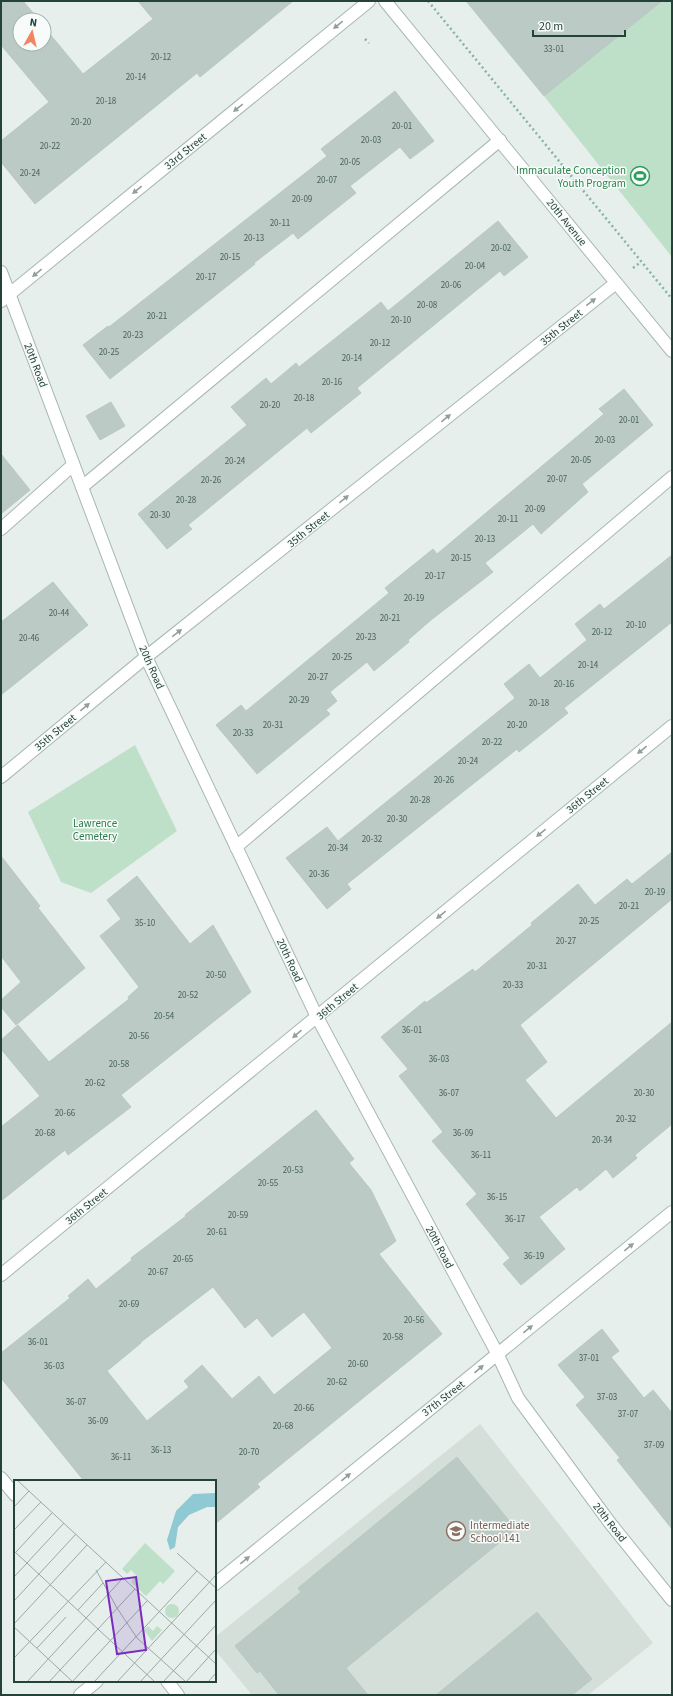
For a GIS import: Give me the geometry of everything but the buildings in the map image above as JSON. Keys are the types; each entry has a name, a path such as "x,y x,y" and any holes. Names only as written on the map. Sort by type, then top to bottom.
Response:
{"street":[{"name":"33rd Street","path":"5,298 369,1"},
{"name":"20th Avenue","path":"385,1 672,351"},
{"path":"82,487 500,140"},
{"name":"20th Road","path":"1,272 5,298 82,487 146,657 317,1017 497,1353 518,1398 610,1523 672,1600"},
{"name":"35th Street","path":"1,776 146,657 616,283"},
{"path":"1,529 73,465"},
{"path":"236,847 672,477"},
{"name":"36th Street","path":"1,1275 672,726"},
{"name":"37th Street","path":"216,1583 672,1212"},
{"path":"1,1478 14,1494"},
{"path":"80,1695 96,1682"},
{"path":"168,1682 178,1695"}],"path":[{"path":"428,1 672,300"},
{"path":"365,39 368,43"}],"shaded area":[{"name":"Intermediate School 141","path":"480,1424 653,1643 588,1695 252,1695 216,1651 216,1636"}],"green space":[{"name":"Immaculate Conception Youth Program","path":"662,1 672,1 672,257 544,96"},
{"name":"Lawrence Cemetery","path":"135,745 177,831 91,893 61,882 28,812"}],"place":[{"name":"Immaculate Conception Youth Program","path":"640,176"},
{"name":"Intermediate School 141","path":"456,1531"}]}
